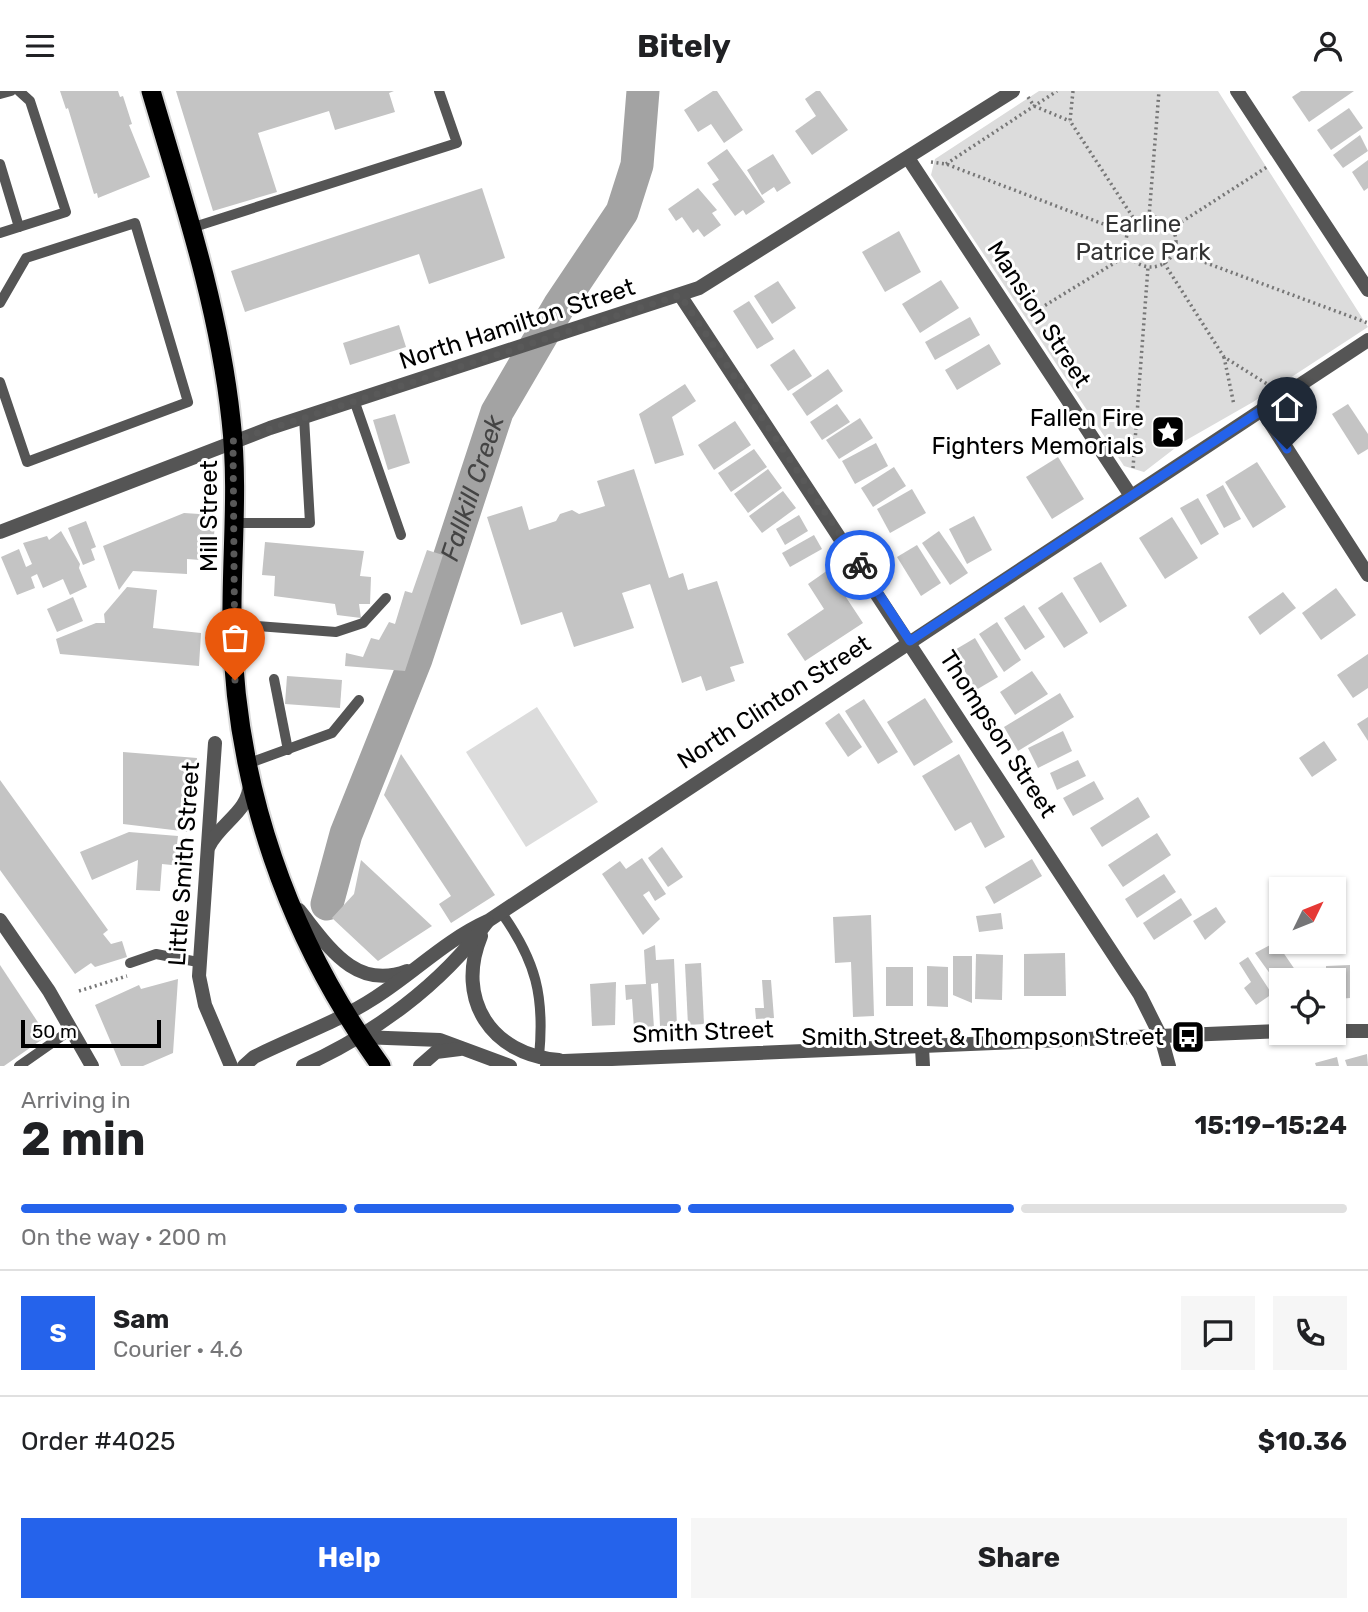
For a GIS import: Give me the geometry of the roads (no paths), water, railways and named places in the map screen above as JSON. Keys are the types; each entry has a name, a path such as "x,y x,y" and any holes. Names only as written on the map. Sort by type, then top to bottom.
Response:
{"highway":[{"name":"Mill Street","path":"151,91 218,331 233,441 235,523 232,624 236,697 248,772 286,894 313,955 376,1064"}],"street":[{"name":"North Hamilton Street","path":"0,530 233,441 699,288 1013,91"},
{"path":"1237,91 1368,290"},
{"name":"Mansion Street","path":"908,158 1131,496"},
{"name":"Thompson Street","path":"680,295 910,641 1140,995 1161,1037 1169,1066"},
{"name":"North Clinton Street","path":"244,1066 254,1057 346,1014 421,965 464,932 488,921 1368,340"},
{"path":"1262,410 1368,575"},
{"name":"Little Smith Street","path":"215,743 198,962 205,1005 231,1066"},
{"path":"205,857 216,833 243,807 248,772"},
{"path":"286,894 332,951 351,969 380,977 403,973 421,965"},
{"path":"0,920 72,1029 92,1066"},
{"name":"North Clinton Street","path":"303,1066 361,1037 457,958 488,921"},
{"name":"Smith Street","path":"488,921 477,946 472,970 478,1008 489,1027 505,1042 543,1062 1269,1032"},
{"path":"1346,1031 1368,1031"},
{"path":"361,1037 429,1038 510,1066"},
{"path":"922,1047 923,1066"},
{"path":"419,1066 427,1058 444,1050 472,1051"}],"lane":[{"path":"0,94 11,91"},
{"path":"0,233 66,212 30,101 19,91"},
{"path":"191,228 457,143 439,91"},
{"path":"0,164 19,227"},
{"path":"0,382 27,462 188,402 135,223 26,258 1,297"},
{"path":"354,400 401,535"},
{"path":"235,523 310,523 303,417"},
{"path":"232,624 336,632 363,623 386,598"},
{"path":"274,679 288,750"},
{"path":"248,772 288,750 332,733 359,700"},
{"path":"501,912 528,954 537,979 543,1062"},
{"path":"130,963 156,954 198,962"},
{"path":"19,1066 72,1029"}],"waterway":[{"name":"Fallkill Creek","path":"327,904 346,834 416,659 497,412 559,306 622,212 637,165 643,91"}],"place":[{"name":"Fallen Fire Fighters Memorials","path":"1168,432"},
{"name":"Smith Street & Thompson Street","path":"1188,1037"}],"park label":[{"name":"Earline Patrice Park","path":"1143,238"}]}
